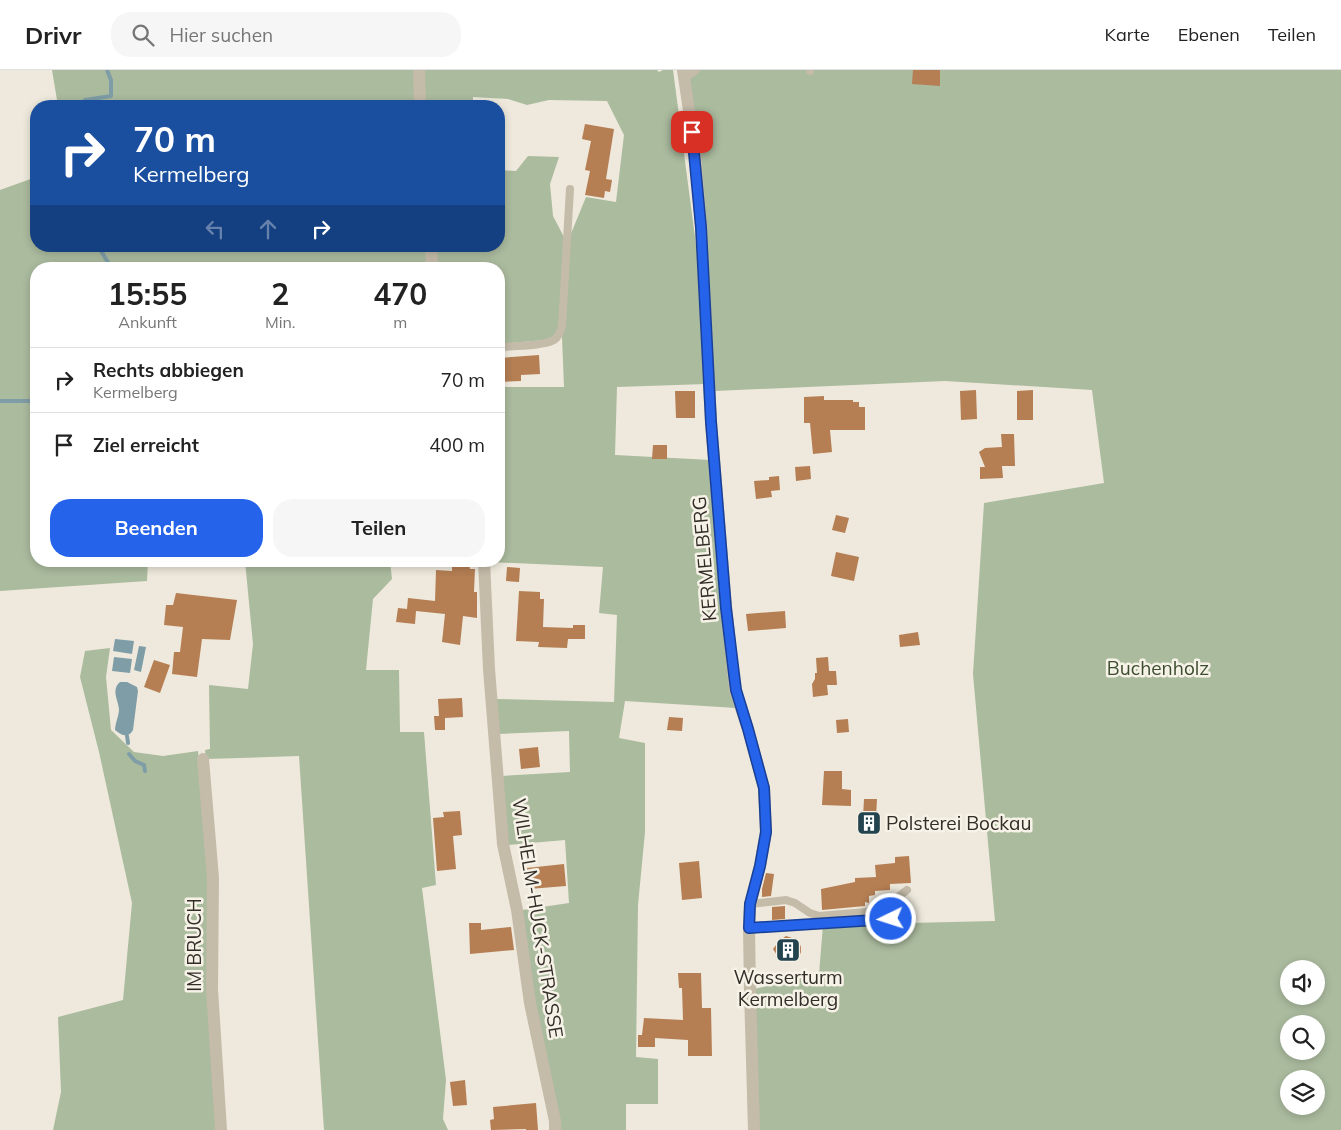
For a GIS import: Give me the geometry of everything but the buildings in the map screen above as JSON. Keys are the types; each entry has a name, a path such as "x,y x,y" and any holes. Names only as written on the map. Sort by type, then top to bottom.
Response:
{"street":[{"path":"419,70 420,100"},
{"name":"KERMELBERG","path":"683,73 695,151 701,218 711,422 726,608 736,690 764,788 766,832 760,866 750,904 749,928 754,1130"},
{"name":"WILHELM-HUCK-STRASSE","path":"484,567 489,669 503,844 517,910 530,1003 555,1121 555,1130"},
{"name":"IM BRUCH","path":"203,760 213,878 212,989 221,1130"}],"lane":[{"path":"683,73 689,75 696,70"},
{"path":"505,346 545,343 554,340 559,334 562,326 570,189"},
{"path":"750,904 786,900 819,916 866,912 888,904 907,890"},
{"path":"749,928 891,919"}],"green space":[{"path":"52,70 415,70 416,100 57,100"},
{"path":"422,70 657,70 659,72 673,70 700,275 706,384 617,387 615,455 711,460 736,708 625,701 619,738 645,743 645,832 638,905 636,1057 658,1059 658,1104 626,1104 626,1130 559,1130 534,1003 522,910 569,903 565,840 508,845 501,776 570,772 569,731 498,734 496,699 614,702 617,615 599,613 603,567 505,563 505,387 564,387 562,337 570,236 586,197 616,202 624,135 607,101 549,100 527,105 508,99 473,97 473,100 423,100"},
{"name":"Buchenholz","path":"689,70 1341,70 1341,1130 757,1130 750,990 819,974 823,925 995,921 973,674 984,503 1104,483 1092,390 945,381 715,391"},
{"path":"528,156 559,157 550,184 553,216 564,237 559,325 551,338 505,343 505,262 436,262 435,252 505,252 505,170 516,171"},
{"path":"30,179 30,252 429,252 429,262 30,262 30,567 148,567 147,581 0,591 0,190"},
{"path":"246,567 391,567 392,579 373,599 366,670 399,670 400,732 424,732 436,885 422,888 446,1080 443,1119 448,1130 324,1130 299,756 206,759 205,750 210,749 209,685 248,689 253,644"},
{"path":"110,648 106,677 111,730 134,752 163,756 198,751 210,877 218,1130 53,1130 61,1092 58,1017 123,1000 132,903 99,752 80,677 85,651"}],"water":[{"path":"115,639 134,641 132,654 113,651"},
{"path":"139,646 146,647 141,672 134,670"},
{"path":"114,657 132,659 130,673 112,671"},
{"path":"120,682 127,682 137,687 138,691 133,730 127,735 122,735 115,730 119,709 115,691"}],"waterway":[{"path":"85,100 111,96 111,80 107,70"},
{"path":"102,252 108,262"},
{"path":"0,401 30,401"},
{"path":"127,736 128,743"},
{"path":"129,754 135,761 144,765 145,771"}],"place":[{"name":"Polsterei Bockau","path":"869,823"},
{"name":"Wasserturm Kermelberg","path":"788,950"}],"route":[{"path":"692,132 701,227 711,422 726,608 736,690 764,788 766,832 760,866 750,904 749,928 891,919"}]}
